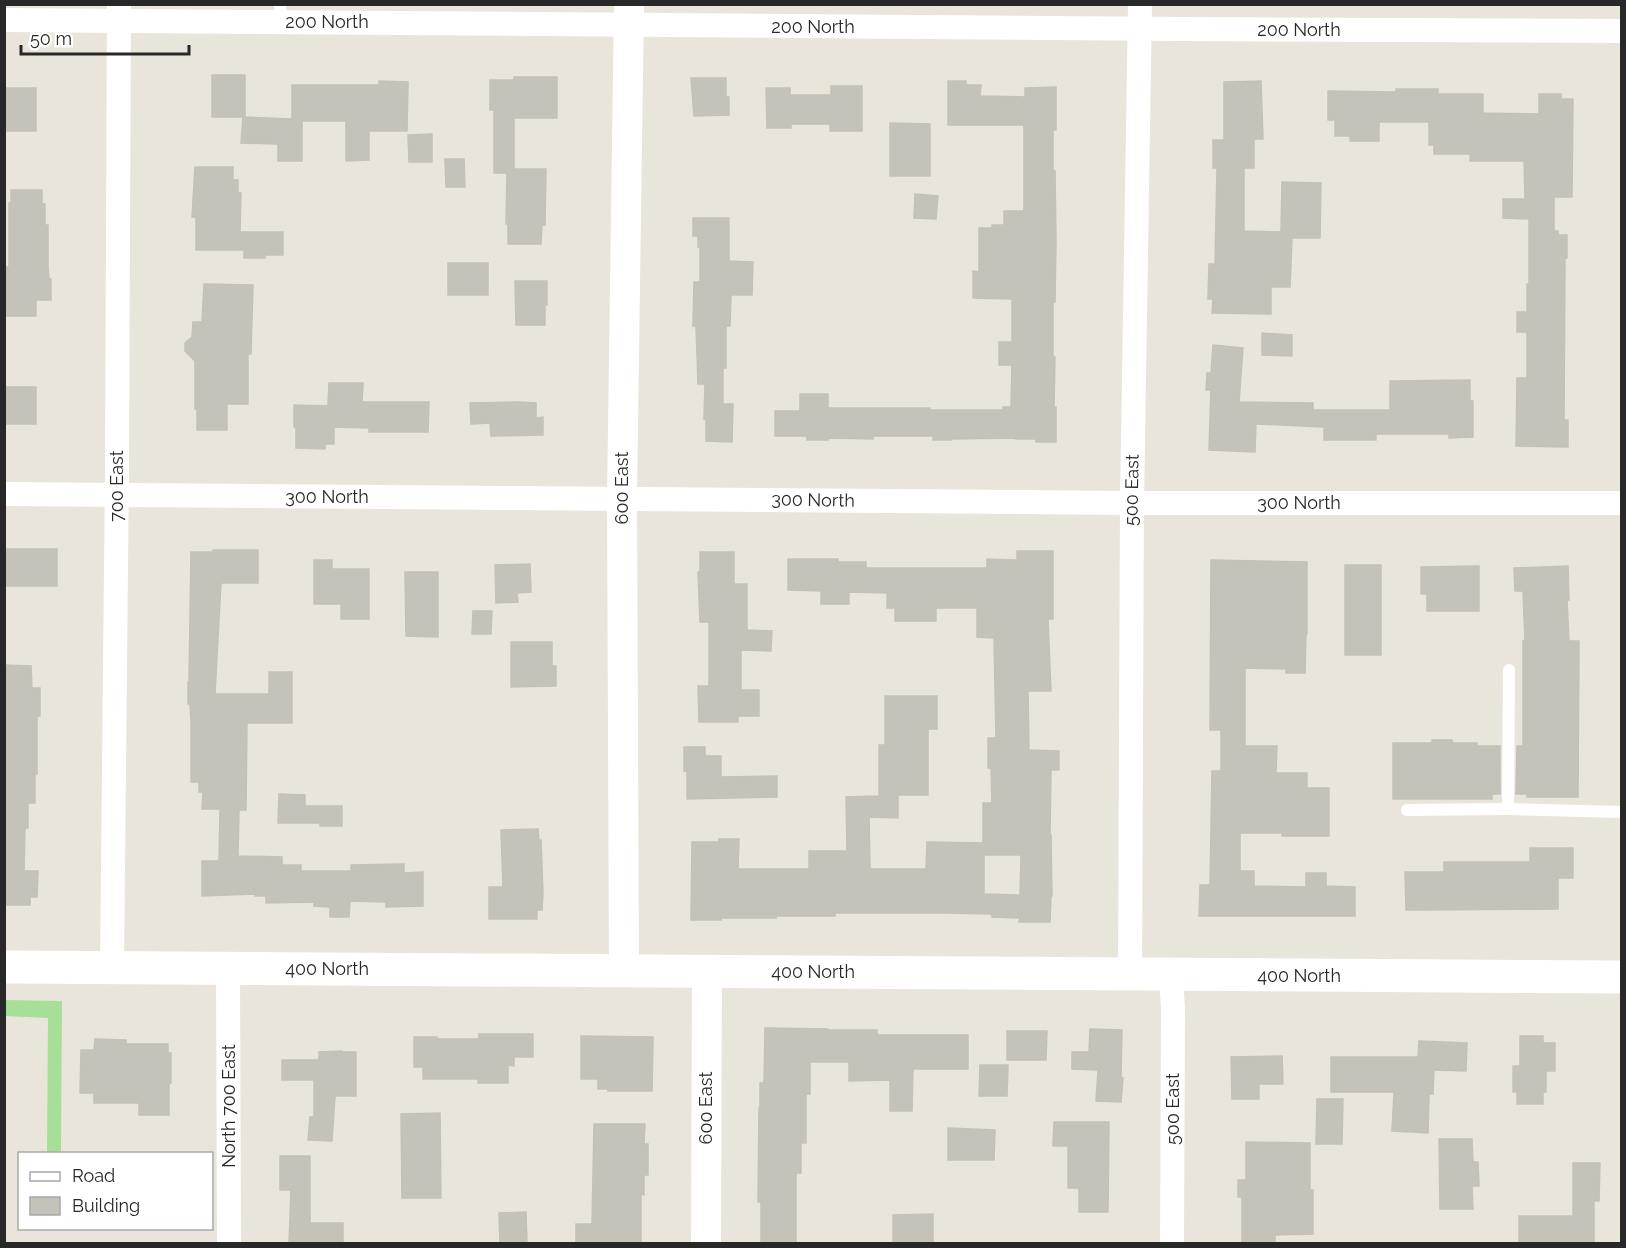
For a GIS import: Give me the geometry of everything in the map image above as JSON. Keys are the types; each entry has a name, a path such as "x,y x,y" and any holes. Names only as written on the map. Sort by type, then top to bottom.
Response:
{"main road":[{"name":"400 North","path":"4,967 1622,977"}],"street":[{"name":"500 East","path":"1130,975 1132,503 1140,4"},
{"name":"200 North","path":"4,20 119,12 629,14 1140,29 1622,31"},
{"name":"700 East","path":"112,968 119,12"},
{"name":"600 East","path":"624,971 622,498 629,14"},
{"name":"300 North","path":"4,494 1132,503 1622,503"},
{"name":"North 700 East","path":"228,968 229,1244"},
{"name":"600 East","path":"706,1244 707,972"},
{"name":"500 East","path":"1171,975 1173,1009 1172,1244"}],"lane":[{"path":"1508,809 1509,670"},
{"path":"1407,810 1508,809 1622,812"}],"green space":[{"path":"5,1000 62,1001 61,1152 47,1152 48,1018 5,1016"}],"building":[{"path":"212,75 245,75 245,117 292,119 292,85 379,85 379,81 408,82 407,131 369,131 369,160 346,161 346,121 302,121 302,161 278,161 278,144 241,143 243,117 212,117"},
{"path":"514,77 557,77 557,118 514,118 514,169 546,169 545,225 542,225 541,244 508,244 507,173 494,173 494,110 490,110 490,80 514,80"},
{"path":"691,78 726,78 729,115 694,116"},
{"path":"948,81 966,81 966,85 981,85 980,96 1025,97 1025,88 1056,87 1056,130 1053,130 1056,241 1053,357 1055,357 1056,442 1036,442 1036,439 1016,438 933,440 933,436 873,436 873,439 807,440 807,436 775,436 775,411 800,411 800,394 828,394 828,408 1003,410 1003,407 1011,407 1012,365 999,365 999,342 1012,342 1012,299 973,298 973,271 979,272 979,228 1004,225 1004,211 1024,211 1024,125 948,125"},
{"path":"1261,81 1263,139 1254,139 1254,168 1244,168 1244,231 1281,232 1282,182 1321,183 1320,238 1292,238 1290,287 1271,287 1271,314 1212,313 1213,299 1208,299 1209,264 1215,264 1217,168 1213,168 1213,140 1224,140 1224,82"},
{"path":"831,86 862,86 862,131 830,131 830,124 791,124 791,128 767,128 766,88 790,88 790,95 831,95"},
{"path":"4,88 36,88 36,131 4,131"},
{"path":"1396,89 1438,89 1438,94 1483,94 1483,113 1539,114 1539,94 1561,94 1561,99 1573,99 1572,197 1554,197 1554,231 1558,231 1558,235 1567,235 1564,420 1568,420 1568,447 1516,446 1517,378 1527,378 1527,332 1517,332 1517,312 1527,312 1529,219 1503,218 1503,199 1525,199 1524,161 1470,161 1470,154 1434,154 1434,145 1429,145 1429,122 1379,122 1379,141 1350,141 1350,136 1335,136 1335,120 1328,120 1328,91 1396,92"},
{"path":"890,123 930,124 930,176 890,176"},
{"path":"432,134 432,162 409,162 408,135"},
{"path":"445,159 464,159 465,187 446,187"},
{"path":"195,167 233,167 233,180 238,180 238,193 241,193 240,232 283,232 283,255 244,258 244,250 196,250 196,217 192,217"},
{"path":"11,190 42,190 42,204 45,204 51,300 36,300 36,316 4,316 4,267 9,267"},
{"path":"915,194 938,196 936,219 914,218"},
{"path":"693,218 729,218 729,261 753,262 752,295 731,295 730,326 726,326 723,404 733,404 732,442 706,441 705,384 698,384 696,326 693,326 694,282 700,282 700,247 698,247 698,236 693,236"},
{"path":"448,263 488,263 488,295 448,295"},
{"path":"515,281 547,281 545,325 516,325"},
{"path":"204,284 253,285 251,354 248,354 248,404 227,404 227,430 197,430 195,361 185,351 185,343 192,337 193,322 202,322"},
{"path":"1262,333 1292,335 1292,356 1262,355"},
{"path":"1213,345 1243,348 1239,402 1313,403 1313,410 1390,410 1390,381 1470,380 1470,401 1473,401 1473,437 1449,438 1449,434 1376,434 1376,440 1324,440 1324,427 1256,424 1255,452 1209,450 1211,390 1206,390 1207,373 1211,373"},
{"path":"329,383 363,383 362,402 429,402 428,432 369,432 369,428 334,427 334,444 325,444 325,449 296,448 294,405 328,406"},
{"path":"4,387 36,387 36,424 4,424"},
{"path":"470,403 536,403 536,418 543,417 543,435 491,436 490,423 471,424"},
{"path":"4,549 57,549 57,586 4,586"},
{"path":"213,550 258,550 258,583 221,583 215,694 269,694 269,672 292,672 292,723 247,723 246,810 239,810 238,856 282,857 282,865 301,865 301,871 351,871 351,865 404,864 404,873 423,872 423,906 386,907 386,902 350,901 349,917 330,917 330,907 314,906 314,902 266,903 266,896 255,896 255,894 202,896 202,861 219,861 220,809 202,809 203,792 199,792 199,782 191,782 188,682 191,552 213,552"},
{"path":"1017,551 1053,551 1053,619 1048,619 1051,691 1028,691 1029,750 1059,751 1059,770 1051,770 1052,896 1050,922 1019,922 1020,918 992,917 992,914 944,913 835,913 835,916 691,920 692,842 739,839 738,869 809,869 809,851 847,851 846,797 879,796 879,745 885,745 885,696 937,696 937,729 928,729 928,795 898,795 898,818 869,817 870,869 926,869 927,842 983,843 983,803 992,803 991,768 988,768 988,738 996,738 994,638 977,637 977,608 936,608 936,621 895,621 895,608 887,608 887,593 849,592 849,604 821,604 821,591 788,590 788,559 838,559 838,562 866,562 866,568 987,568 987,559 1017,560","holes":["984,855 1021,855 1020,895 984,894"]},
{"path":"700,552 734,552 734,584 747,584 747,630 772,631 771,651 741,650 741,690 759,690 759,716 738,716 738,722 699,722 698,686 709,686 709,622 700,622 698,572 700,572"},
{"path":"314,560 332,560 332,569 369,569 369,619 341,619 341,604 314,604"},
{"path":"1211,560 1307,562 1305,673 1286,673 1286,669 1245,668 1245,746 1277,746 1276,773 1307,773 1307,788 1329,788 1329,836 1240,833 1240,871 1254,871 1254,886 1306,887 1306,873 1326,873 1326,886 1355,887 1355,916 1199,916 1200,885 1210,885 1212,771 1221,771 1221,730 1210,730"},
{"path":"530,564 531,592 517,593 518,602 496,603 495,565"},
{"path":"1345,565 1381,565 1381,655 1345,655"},
{"path":"1479,566 1479,611 1427,611 1427,594 1421,594 1421,567"},
{"path":"1568,566 1569,641 1579,641 1578,797 1527,797 1527,794 1516,794 1517,746 1523,746 1523,641 1525,641 1523,591 1515,591 1514,568"},
{"path":"405,572 438,572 438,637 406,636"},
{"path":"473,611 492,611 491,634 472,634"},
{"path":"511,642 552,642 552,666 556,666 556,686 511,687"},
{"path":"4,665 31,666 32,688 40,688 35,803 28,803 28,828 25,828 24,871 38,871 37,897 30,897 30,905 4,905"},
{"path":"1432,740 1477,743 1477,746 1500,746 1500,794 1492,794 1492,799 1393,799 1393,743 1432,743"},
{"path":"684,747 705,747 705,756 721,756 721,777 777,776 777,797 687,799"},
{"path":"279,794 305,795 305,806 342,806 342,826 320,826 320,823 278,823"},
{"path":"538,829 539,841 541,840 542,910 537,910 537,919 489,919 489,887 503,887 501,830"},
{"path":"1530,848 1573,848 1573,878 1558,878 1558,909 1406,910 1405,872 1444,872 1444,862 1530,862"},
{"path":"765,1028 877,1030 877,1035 968,1035 968,1069 913,1069 912,1111 890,1111 890,1080 849,1081 849,1062 810,1062 810,1094 806,1094 806,1143 801,1143 801,1173 796,1173 796,1244 761,1244 761,1202 758,1202 759,1108 760,1083 764,1083"},
{"path":"1090,1029 1122,1030 1121,1102 1096,1101 1098,1070 1072,1069 1072,1052 1089,1052"},
{"path":"1007,1031 1047,1031 1046,1060 1007,1060"},
{"path":"479,1034 533,1034 533,1057 514,1057 514,1066 508,1065 508,1083 478,1083 478,1079 423,1079 423,1067 414,1067 414,1037 479,1039"},
{"path":"581,1036 653,1037 652,1091 608,1091 608,1089 598,1089 598,1079 581,1079"},
{"path":"1520,1036 1543,1036 1543,1043 1555,1043 1555,1071 1546,1071 1546,1092 1543,1092 1543,1104 1517,1104 1517,1092 1513,1092 1513,1066 1520,1066"},
{"path":"95,1039 126,1040 126,1044 168,1044 168,1053 171,1053 169,1115 139,1115 139,1103 94,1103 94,1093 80,1093 81,1050 94,1050"},
{"path":"1419,1041 1467,1043 1466,1071 1434,1070 1433,1094 1429,1094 1428,1133 1392,1131 1394,1092 1331,1092 1331,1057 1418,1057"},
{"path":"319,1052 356,1052 356,1096 335,1096 332,1141 308,1140 310,1117 314,1117 314,1080 282,1080 282,1060 319,1060"},
{"path":"1282,1056 1283,1084 1259,1084 1259,1099 1232,1099 1231,1057"},
{"path":"980,1065 1008,1065 1007,1096 979,1096"},
{"path":"1317,1099 1343,1099 1342,1144 1316,1144"},
{"path":"440,1113 441,1198 402,1198 401,1114"},
{"path":"1054,1122 1109,1122 1108,1212 1079,1212 1079,1188 1068,1188 1068,1146 1053,1146"},
{"path":"594,1124 645,1124 644,1144 648,1144 648,1175 644,1175 644,1195 641,1194 641,1244 576,1244 576,1224 592,1224"},
{"path":"948,1128 995,1130 994,1160 948,1160"},
{"path":"1439,1139 1472,1139 1473,1162 1478,1162 1479,1186 1472,1186 1473,1209 1440,1209"},
{"path":"1246,1142 1310,1143 1313,1234 1275,1235 1275,1244 1242,1244 1242,1197 1238,1197 1238,1180 1246,1180"},
{"path":"280,1156 310,1156 310,1223 343,1223 343,1244 289,1244 291,1190 280,1190"},
{"path":"1573,1163 1600,1163 1599,1201 1594,1201 1594,1244 1519,1244 1519,1216 1573,1216"},
{"path":"526,1212 527,1244 500,1244 499,1213"},
{"path":"933,1214 933,1242 893,1242 893,1215"}]}
